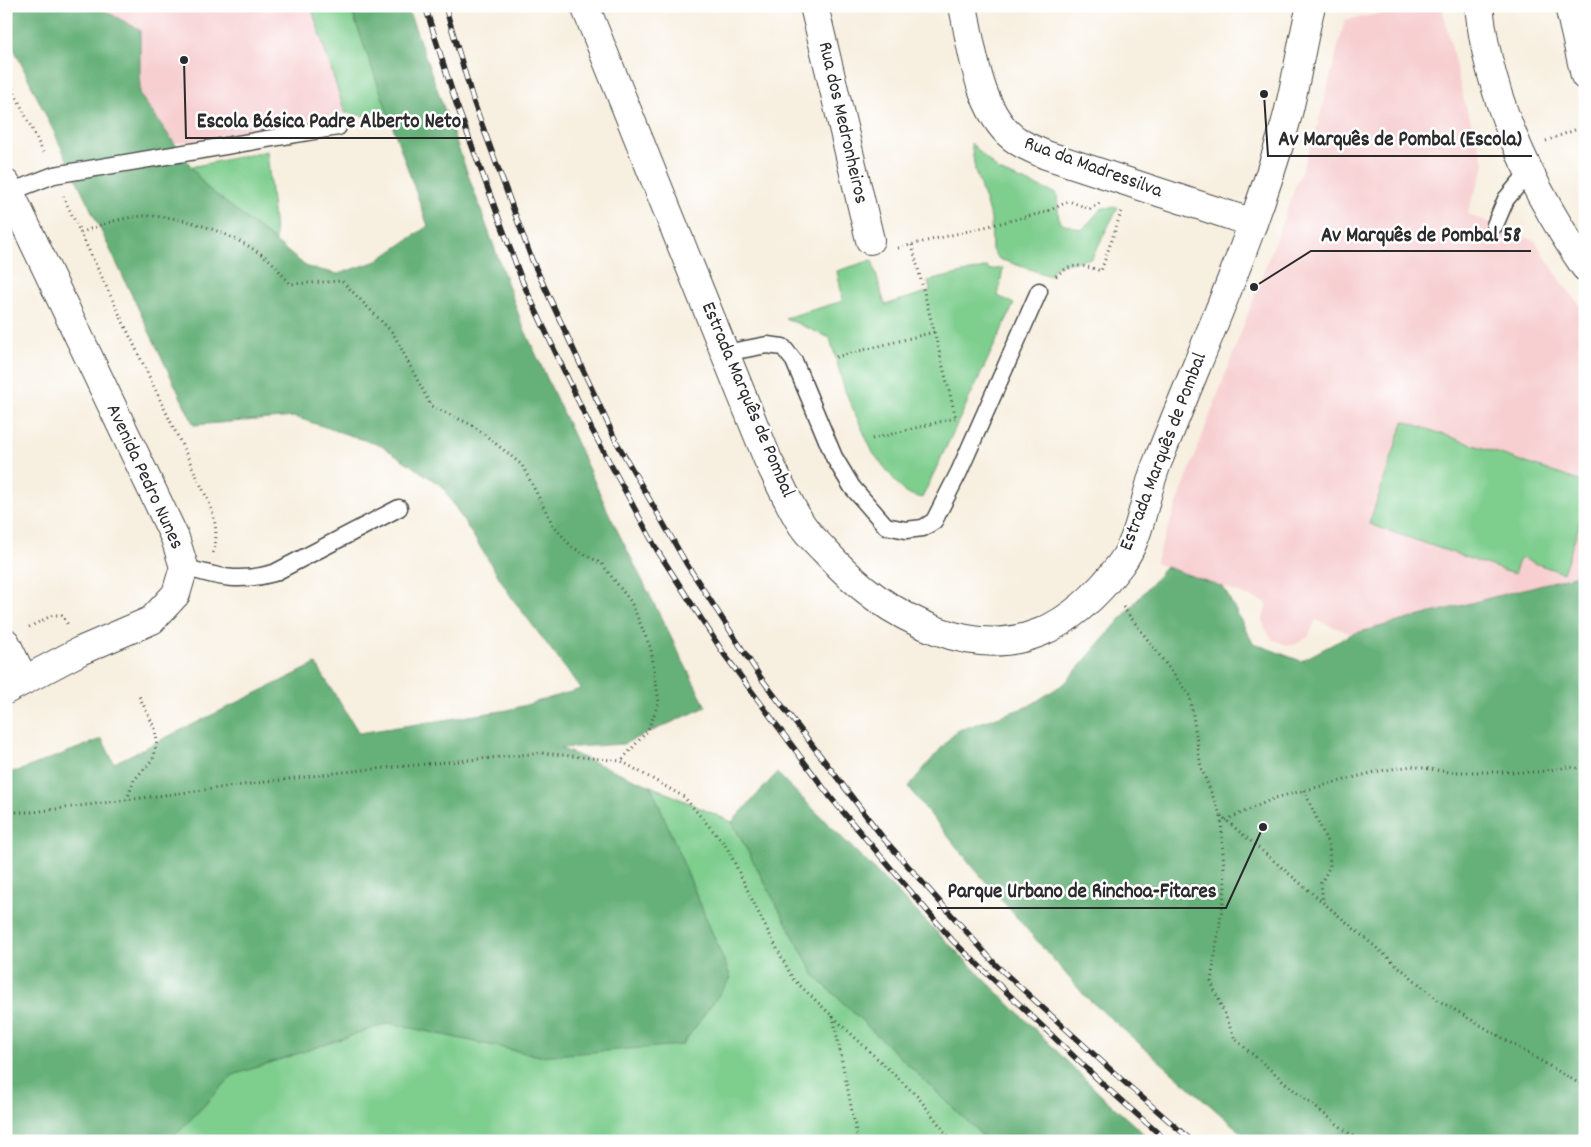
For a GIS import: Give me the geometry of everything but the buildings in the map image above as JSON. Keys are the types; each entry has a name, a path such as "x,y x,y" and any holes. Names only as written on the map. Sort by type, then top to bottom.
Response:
{"street":[{"name":"Estrada Marquês de Pombal","path":"585,6 768,460 803,526 849,578 885,604 918,623 958,638 997,643 1042,633 1066,620 1105,583 1122,563 1131,546 1155,467 1253,223 1286,123 1311,6"},
{"name":"Rua dos Medronheiros","path":"814,6 870,240"},
{"name":"Rua da Madressilva","path":"963,6 980,86 995,117 1017,141 1129,189 1253,223"},
{"name":"Estrada Marquês de Pombal","path":"1304,6 1304,35"},
{"name":"Estrada Marquês de Pombal","path":"1304,35 1319,6"},
{"path":"1478,6 1482,40 1523,163 1553,219 1585,267"},
{"path":"1569,6 1585,76"},
{"name":"Avenida Pedro Nunes","path":"8,188 175,538 184,567 176,594 152,620 80,651 15,685"},
{"path":"15,636 15,685"}],"lane":[{"path":"8,188 54,175 338,127"},
{"path":"1495,225 1523,163"},
{"path":"725,353 766,345 783,347 794,361 834,457 852,487 886,526 906,530 924,528 934,521 959,472 1039,292"},
{"path":"184,567 226,579 262,576 274,572 399,508"}],"path":[{"path":"6,76 208,500 216,523 214,552"},
{"path":"1523,163 1585,126"},
{"path":"870,240 873,254 1046,212 1069,201 1090,208 1129,189"},
{"path":"1039,292 1061,271 1082,264 1101,271 1129,189"},
{"path":"81,233 98,225 147,216 183,220 228,236 265,256 290,284 342,281 393,333 431,406 474,426 522,465 553,524 572,547 602,564 631,602 651,650 659,702 648,730 622,761"},
{"path":"912,245 955,418"},
{"path":"836,357 934,332"},
{"path":"872,439 955,418 978,429"},
{"path":"1105,583 1190,696 1201,768 1221,816 1225,888 1211,982 1235,1039 1296,1092 1359,1141"},
{"path":"15,636 53,615 62,615 70,629"},
{"path":"127,800 134,780 153,759 157,741 155,729 139,696"},
{"path":"6,812 33,812 343,772 542,753 622,761 684,798 727,847 761,918 793,978 918,1097 952,1141"},
{"path":"1226,820 1275,798 1410,766 1449,772 1538,772 1568,767 1585,769"},
{"path":"1304,790 1329,846 1330,866 1321,882 1322,902"},
{"path":"1221,816 1438,1000 1585,1087"},
{"path":"833,1016 858,1141"}],"shaded area":[{"path":"13,6 311,6 345,113 89,159"},
{"path":"1423,6 1442,6 1463,97 1485,165 1467,214 1535,241 1563,284 1585,311 1585,573 1352,634 1316,620 1308,637 1295,645 1287,645 1273,640 1264,627 1263,619 1267,603 1155,563 1316,131 1345,20"}],"green space":[{"path":"6,6 96,6 140,30 140,95 205,186 307,267 338,274 377,261 428,226 350,6 407,6 522,324 611,518 706,707 623,744 560,748 651,786 731,978 682,1045 540,1056 389,1023 233,1075 170,1141 6,1141 6,772 18,771 102,739 114,763 316,664 359,733 508,710 581,689 512,598 442,486 382,446 295,417 194,425 6,32"},
{"path":"311,6 350,6 392,120 345,113"},
{"path":"971,143 999,171 1057,194 1059,222 1082,230 1102,208 1118,207 1092,258 1056,266 1050,276 999,259 992,250 991,219 975,170"},
{"path":"267,151 276,242 205,186 191,167"},
{"path":"872,260 885,305 930,291 928,281 988,267 989,270 1003,268 998,296 1014,304 922,498 905,493 873,453 845,391 830,338 785,318 843,301 837,271"},
{"path":"1404,421 1585,483 1585,509 1563,573 1520,558 1514,574 1369,524"},
{"path":"1166,567 1223,587 1253,643 1301,661 1352,634 1585,573 1585,1141 1251,1141 1085,996 973,867 908,787 956,731 1029,706 1065,683"},
{"path":"777,773 1105,1099 1152,1141 988,1141 815,976 732,822"},
{"path":"651,786 732,822 815,976 988,1141 170,1141 233,1075 389,1023 540,1056 731,978"}],"railway":[{"path":"425,6 456,103 523,283 591,428 657,550 724,654 831,798 953,941 1106,1087 1167,1141"},
{"path":"445,6 474,103 532,260 616,441 686,563 761,678 884,839 997,966 1192,1141"}],"place":[{"name":"Escola Básica Padre Alberto Neto","path":"184,60"},
{"name":"Av Marquês de Pombal (Escola)","path":"1264,94"},
{"name":"Av Marquês de Pombal 58","path":"1254,287"},
{"name":"Parque Urbano de Rinchoa-Fitares","path":"1263,827"}]}
